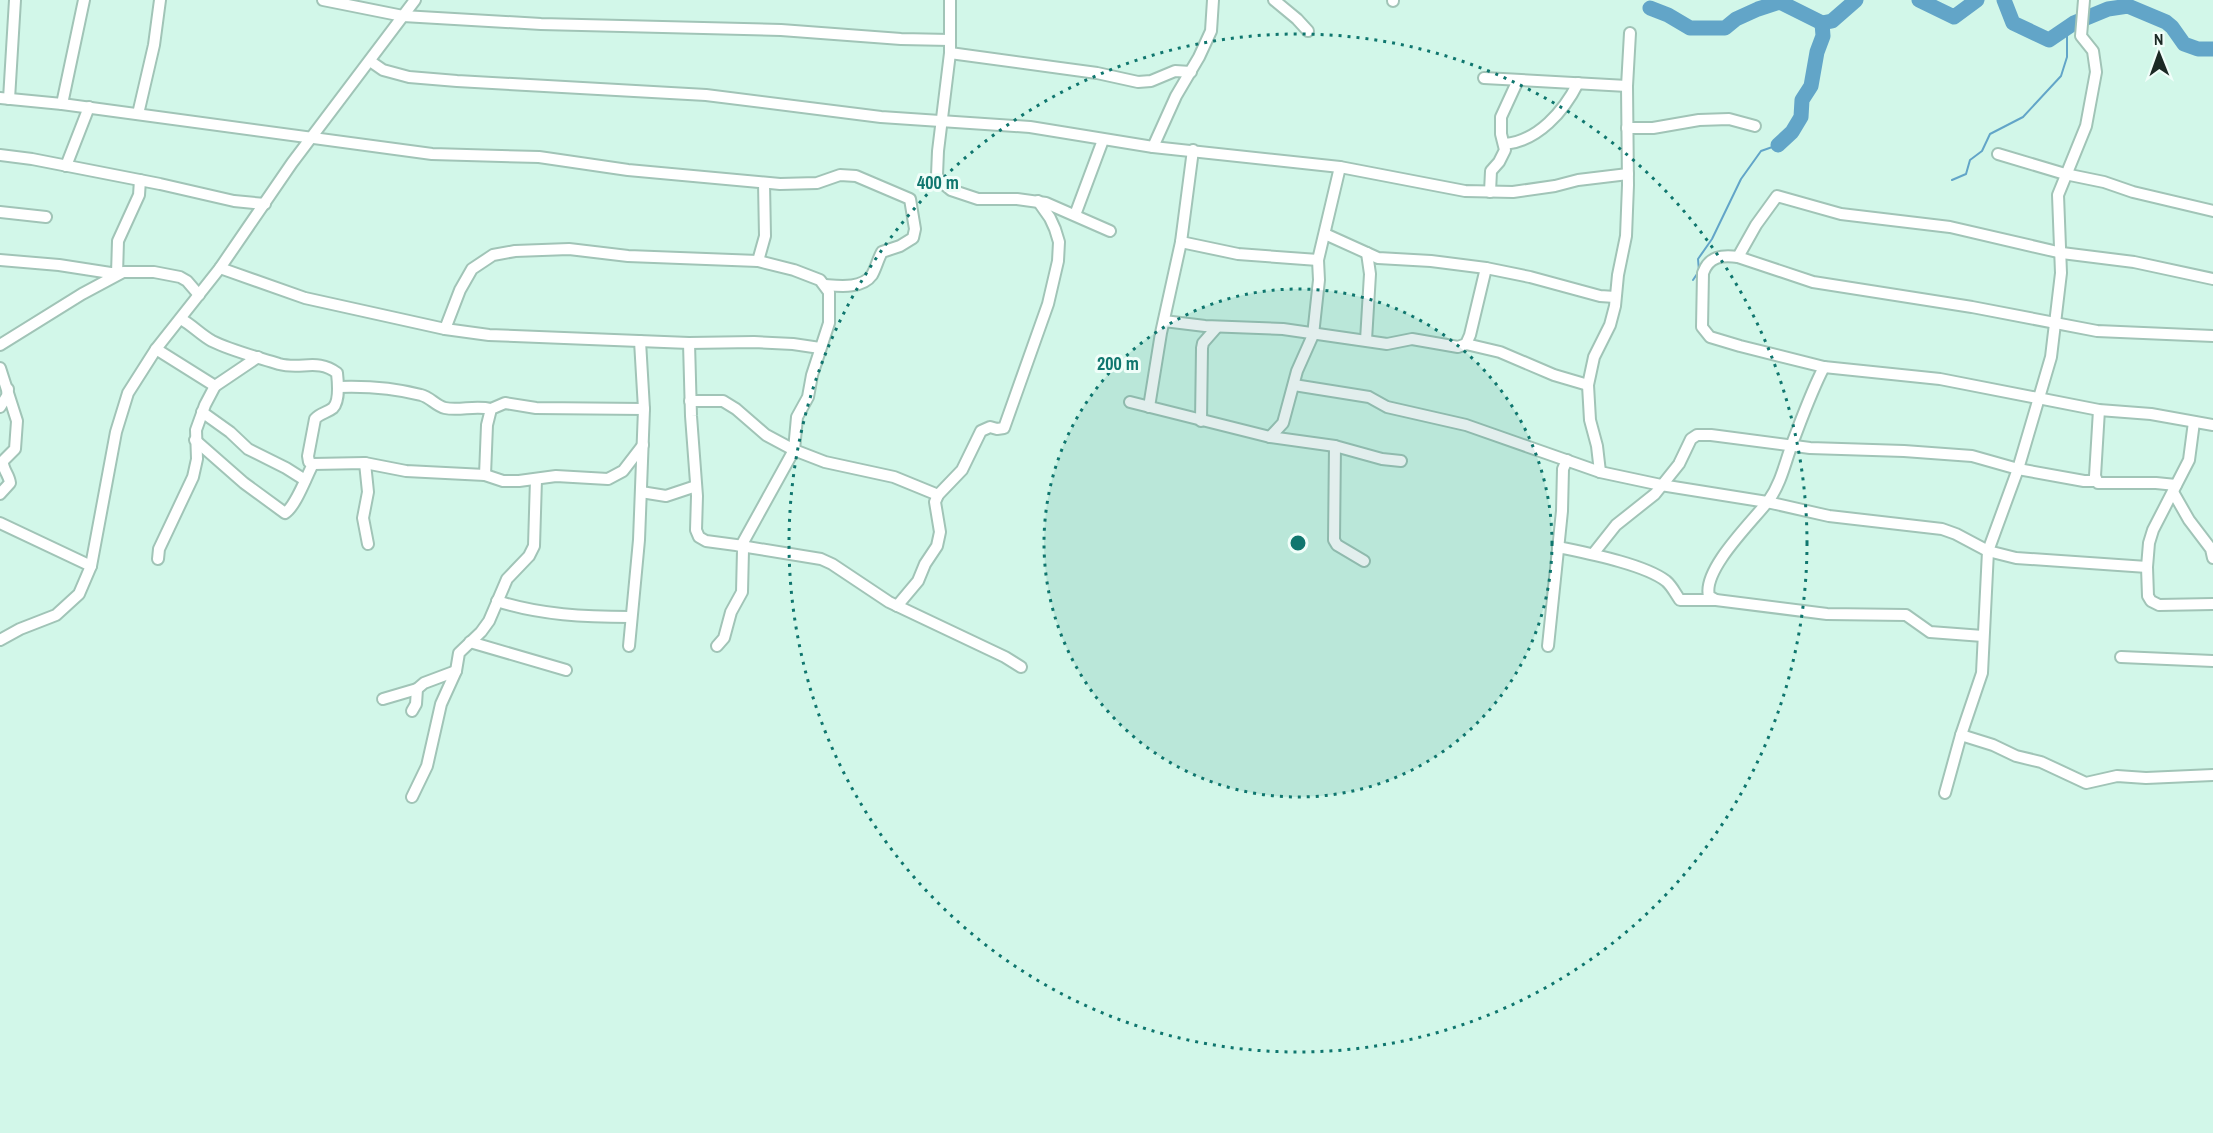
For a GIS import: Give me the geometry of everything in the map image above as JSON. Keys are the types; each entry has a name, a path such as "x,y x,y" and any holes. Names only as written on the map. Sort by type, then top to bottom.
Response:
{"street":[{"path":"15,0 5,99 88,107 432,154 538,157 628,170 764,183 807,184 840,176 856,176 912,201 915,229 913,238 900,246 882,252 867,280 847,286 825,285"},
{"path":"62,104 84,0"},
{"path":"138,114 154,45 160,0"},
{"path":"323,0 403,16 600,26 781,30 901,39 950,39"},
{"path":"0,640 20,629 56,615 79,594 91,566 121,412 128,393 156,349 220,268 311,137 415,0"},
{"path":"950,0 950,53 940,121 937,175 945,187 978,199 1038,201 1110,231"},
{"path":"1153,147 1176,96 1191,72 1211,31 1213,0"},
{"path":"1274,0 1308,31"},
{"path":"1945,793 1982,673 1988,551 2018,469 2051,357 2060,291 2062,253 2058,230 2058,195 2082,142 2096,72 2093,51 2081,36 2084,0"},
{"path":"1600,472 1597,446 1590,420 1588,385 1594,357 1610,325 1626,236 1627,86 1630,33"},
{"path":"950,53 1097,73 1138,82 1151,81 1175,71 1191,72"},
{"path":"370,61 394,74 417,77 706,95 881,117 1030,127 1153,147 1340,167 1465,191 1513,192 1578,180 1628,174"},
{"path":"1484,78 1627,86"},
{"path":"1490,192 1491,171 1505,150 1501,134 1501,117 1518,80"},
{"path":"1505,144 1523,141 1537,132 1565,106 1578,83"},
{"path":"66,166 88,107"},
{"path":"1627,128 1653,128 1699,120 1729,119 1755,126"},
{"path":"1075,215 1103,140"},
{"path":"1149,407 1181,242 1193,150"},
{"path":"1998,154 2133,192 2213,211"},
{"path":"0,155 140,180 234,201 265,204"},
{"path":"1270,437 1283,423 1301,362 1313,335 1319,280 1318,260 1340,167"},
{"path":"117,274 118,241 139,195 140,180"},
{"path":"758,261 765,236 764,183"},
{"path":"1738,257 1755,225 1777,196 1840,214 1950,226 2062,253 2152,265 2213,279"},
{"path":"897,606 918,581 937,546 940,531 935,502 938,495 962,470 981,431 990,427 1004,428 1048,304 1056,271 1059,242 1050,218 1038,201"},
{"path":"0,212 46,217"},
{"path":"1325,234 1387,260 1431,261 1486,268 1600,296 1616,297"},
{"path":"1181,242 1238,254 1318,260"},
{"path":"445,329 466,278 481,261 493,255 515,251 569,249 636,257 758,261 809,275 825,285 829,292 829,323 820,348 808,397 797,417 794,450 741,546 743,550 742,591 731,612 724,638 717,646"},
{"path":"1366,340 1370,274 1367,253"},
{"path":"2213,336 2097,331 1972,307 1813,282 1738,257 1717,256 1706,265 1703,273 1702,327 1710,337 1824,367 1940,379 2099,410 2151,414 2213,425"},
{"path":"0,260 59,265 117,274 145,271 171,274 187,281 199,295"},
{"path":"220,268 305,298 445,329 489,335 640,341 754,342 820,348"},
{"path":"1466,344 1486,268"},
{"path":"0,345 117,274"},
{"path":"181,319 211,340 258,357 297,366 320,364 338,373 336,402 333,408 315,418 308,456 309,462 313,464 365,464 406,471 485,475 504,481 556,476 608,479 622,471 643,445"},
{"path":"1164,321 1217,327 1283,329 1387,344 1412,339 1458,346 1466,344 1500,352 1554,375 1588,385"},
{"path":"1201,421 1202,348 1203,343 1217,327"},
{"path":"628,646 639,547 644,409 640,341"},
{"path":"689,342 696,530 699,537 710,542 821,559 897,606 1022,667"},
{"path":"156,349 215,387"},
{"path":"158,559 159,549 193,477 197,459 196,430 202,412 215,387 258,357"},
{"path":"1716,600 1709,596 1707,588 1717,567 1747,524 1767,502 1779,482 1806,403 1824,367"},
{"path":"0,368 17,421 15,449 3,461 3,469 9,475 10,483 0,494"},
{"path":"1294,385 1365,396 1387,406 1466,425 1600,472 1661,485 1767,502 1851,520 1942,530 1956,534 1988,551 2016,558 2147,567"},
{"path":"338,387 385,388 421,395 441,407 452,409 482,407 490,409 505,403 536,408 644,409"},
{"path":"0,407 7,396 8,388"},
{"path":"690,401 723,401 766,435 794,450 825,462 894,477 938,495"},
{"path":"1130,402 1270,437 1335,446 1382,459 1401,461"},
{"path":"485,475 490,409"},
{"path":"2096,481 2099,410"},
{"path":"202,412 230,432 248,449 305,480"},
{"path":"2194,422 2189,460 2153,530 2149,543 2148,596 2151,601 2159,605 2213,604"},
{"path":"1593,554 1616,525 1655,494 1678,464 1691,438 1697,435 1850,450 1972,456 2018,469 2084,481 2096,481 2102,484 2138,483 2175,489"},
{"path":"195,440 281,512 288,512 313,464"},
{"path":"1335,446 1334,540 1337,545 1364,561"},
{"path":"1548,646 1563,511 1563,470 1567,460"},
{"path":"365,464 368,492 363,518 368,544"},
{"path":"412,797 427,766 441,704 456,671 459,653 481,633 489,621 507,579 529,556 534,546 536,479"},
{"path":"641,492 666,496 696,486"},
{"path":"2175,489 2185,514 2211,549 2213,558"},
{"path":"0,523 91,566"},
{"path":"1558,547 1624,563 1664,579 1672,586 1680,600 1716,600 1827,614 1906,615 1930,632 1983,636"},
{"path":"497,601 540,611 598,617 630,617"},
{"path":"470,642 566,670"},
{"path":"2121,657 2213,662"},
{"path":"382,699 417,689 424,683 456,671"},
{"path":"412,711 416,704 417,689"},
{"path":"1961,735 1993,745 2016,756 2042,762 2086,783 2117,776 2146,778 2213,775"}],"waterway":[{"path":"1778,145 1792,132 1801,117 1802,100 1811,86 1817,52 1823,36 1822,23 1832,21 1856,0"},
{"path":"1919,0 1954,17 1977,0"},
{"path":"2004,0 2013,23 2049,40 2074,23 2108,9 2128,6 2166,22 2184,44 2198,49 2213,49"},
{"path":"1650,8 1690,28 1725,28 1736,19 1780,2 1822,23"},
{"path":"1952,180 1966,174 1970,160 1982,151 1990,134 2023,117 2061,76 2067,57 2067,27"},
{"path":"1693,280 1699,271 1698,259 1712,239 1741,179 1761,151 1778,145"}]}
